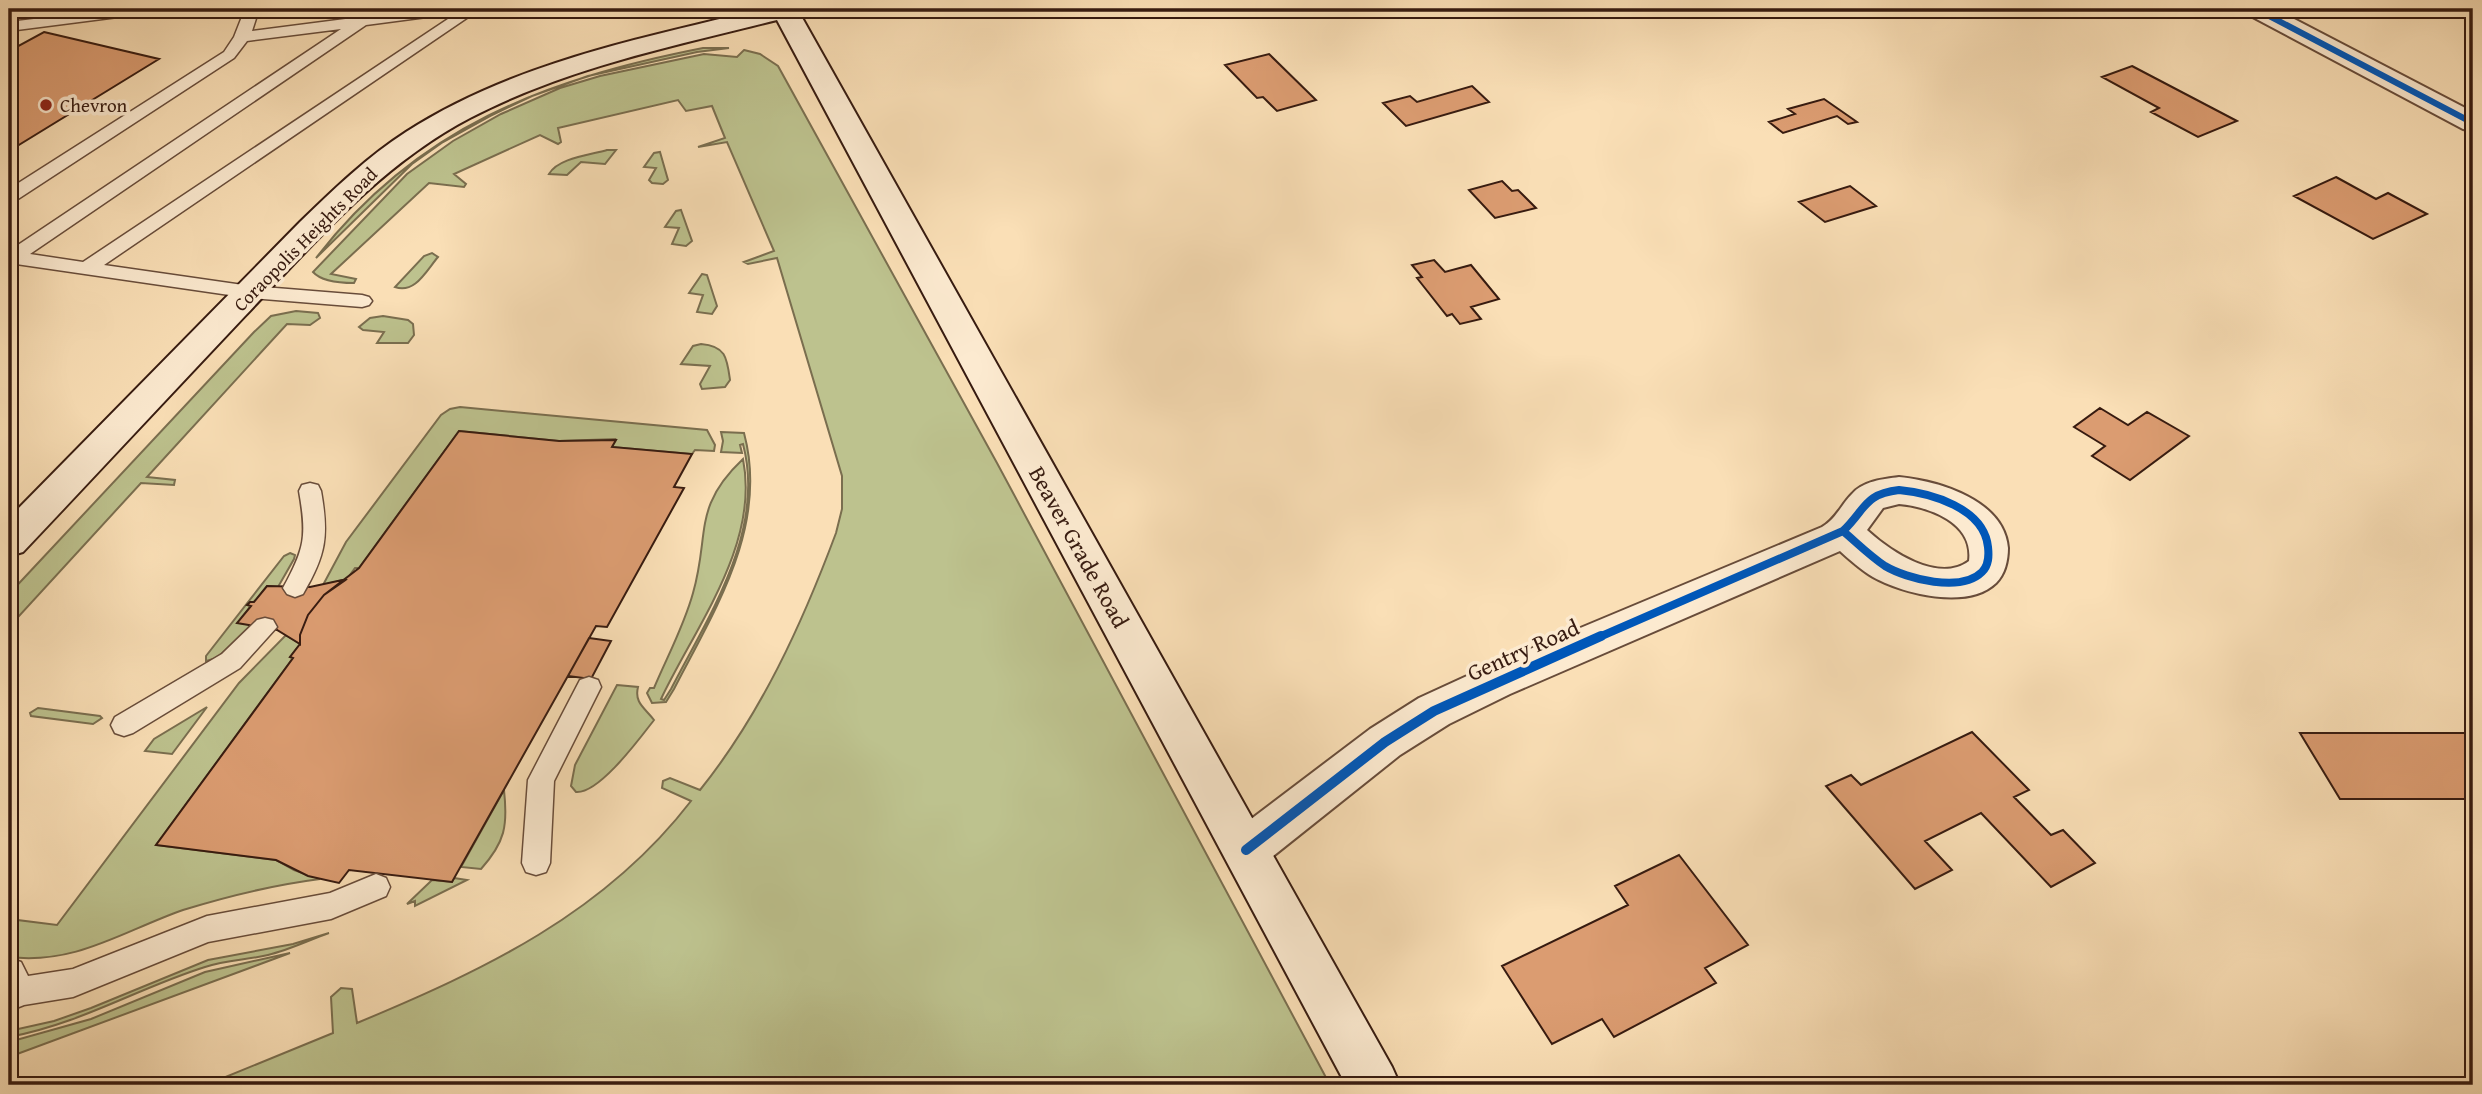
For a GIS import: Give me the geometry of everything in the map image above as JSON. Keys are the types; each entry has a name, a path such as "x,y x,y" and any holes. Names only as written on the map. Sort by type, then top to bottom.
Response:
{"main road":[{"name":"Coraopolis Heights Road","path":"9,542 250,292 356,185 390,156 442,122 545,75 786,9"},
{"name":"Beaver Grade Road","path":"786,9 1374,1085"},
{"path":"2256,9 2473,123"},
{"name":"Gentry Road","path":"1246,850 1385,742 1434,711 1843,531"}],"lane":[{"path":"9,27 149,9"},
{"path":"9,197 229,55 242,37 252,9"},
{"path":"242,37 456,9"},
{"path":"87,268 473,9"},
{"path":"9,258 362,21"},
{"path":"9,258 250,292 362,301"},
{"path":"295,588 315,550 317,529 310,491"},
{"path":"124,725 231,661 265,627"},
{"path":"536,863 541,780 589,687"},
{"path":"13,986 73,983 207,929 331,906 376,887"}],"green space":[{"path":"703,48 729,48 697,52 591,75"},
{"path":"744,50 760,54 778,66 997,463 1330,1085 206,1085 333,1033 331,997 341,988 352,989 357,1023 496,959 581,907 620,876 657,841 691,801 662,788 663,781 670,778 700,790 742,731 778,667 809,601 836,533 842,509 842,476 777,258 748,264 744,262 774,251 727,142 698,147 725,138 712,106 686,111 678,100 558,128 561,142 558,144 540,135 454,174 466,184 464,187 429,183 331,274 356,279 354,283 326,280 313,272 407,174 453,141 501,114 560,88 600,76 704,54 737,57"},
{"path":"524,100 443,142 412,164 316,258 355,213 397,174 441,142 489,116"},
{"path":"607,150 616,150 605,164 581,162 567,175 549,174 559,164"},
{"path":"660,152 668,180 663,184 649,180 656,168 644,167 654,153"},
{"path":"681,210 692,241 686,246 672,244 679,228 665,227 676,211"},
{"path":"432,253 438,257 420,280 408,287 395,287 424,256"},
{"path":"702,274 707,275 717,306 712,314 697,312 703,295 689,293"},
{"path":"296,311 318,313 320,318 310,325 287,324 147,477 175,480 174,485 141,483 9,627 9,594 254,332 271,316"},
{"path":"383,316 408,320 413,324 414,335 408,343 377,343 384,332 363,330 359,327 370,318"},
{"path":"701,344 716,347 724,354 730,380 725,387 702,389 700,384 710,366 681,364 693,346"},
{"path":"460,407 707,430 715,445 714,451 695,450 692,454 612,447 615,439 559,441 459,431 359,568 355,568 347,579 323,585 346,542 441,415"},
{"path":"721,432 744,433 750,467 749,501 744,534 721,597 674,689 666,702 652,703 647,693 650,688 654,688 693,593 709,507 727,476 743,459 746,491 742,523 733,554 721,584 661,699 664,700 671,689 717,602 740,540 747,509 748,476 743,444 740,445 742,453 721,452"},
{"path":"290,553 295,555 294,559 278,587 267,586 254,602 248,605 251,606 238,623 252,624 217,658 206,661 206,656 284,556"},
{"path":"286,635 300,644 290,657 293,658 156,845 276,860 320,879 268,888 183,910 78,951 33,958 9,957 9,919 57,925 239,683"},
{"path":"617,685 638,687 639,701 654,720 607,775 596,784 576,792 571,786 575,765"},
{"path":"207,707 172,754 145,751 154,739"},
{"path":"38,708 102,718 93,724 31,716 30,713"},
{"path":"504,790 505,824 500,842 481,869 461,867"},
{"path":"454,878 467,880 415,906 415,901 407,904 432,880 452,882"},
{"path":"329,933 276,953 205,967 60,1024 9,1037 9,1031 54,1021 91,1008 208,960 293,944"},
{"path":"290,953 9,1057 9,1042 91,1019 205,972"}],"building":[{"name":"Chevron","path":"44,32 159,59 9,151 9,51"},
{"path":"1269,54 1316,100 1277,111 1263,97 1257,98 1225,65"},
{"path":"2132,66 2237,121 2198,137 2151,112 2159,108 2102,77"},
{"path":"1472,86 1489,102 1406,126 1383,103 1410,96 1417,102"},
{"path":"1824,99 1857,122 1848,124 1837,116 1783,133 1769,122 1795,114 1788,109"},
{"path":"2336,177 2376,199 2388,193 2427,214 2373,239 2294,196"},
{"path":"1502,181 1512,191 1518,190 1536,208 1495,218 1469,190"},
{"path":"1850,186 1876,206 1825,222 1799,202"},
{"path":"1434,260 1445,272 1471,265 1499,299 1471,307 1481,319 1460,324 1452,314 1447,316 1417,278 1422,277 1412,265"},
{"path":"2100,408 2128,425 2147,412 2189,436 2130,480 2092,456 2105,446 2074,427"},
{"path":"459,431 559,441 616,440 612,447 692,454 674,487 684,488 607,627 596,626 452,882 349,870 339,883 308,876 276,860 156,845 293,658 290,657 300,644 300,635 308,615 324,595 359,568"},
{"path":"347,579 324,595 308,615 300,635 300,644 277,630 237,623 251,606 247,605 254,602 267,586 310,587"},
{"path":"589,638 611,641 591,679 568,676"},
{"path":"1972,732 2029,790 2014,797 2051,835 2063,830 2095,863 2051,887 1981,813 1925,841 1952,870 1915,889 1826,786 1851,775 1861,785"},
{"path":"2300,733 2473,733 2473,799 2340,799"},
{"path":"1679,855 1748,945 1705,968 1716,983 1614,1037 1602,1019 1552,1044 1502,966 1628,905 1615,886"}],"cycle path":[{"path":"2256,9 2473,123"},
{"path":"1246,850 1385,742 1434,711 1495,682 1835,537 1849,526 1865,503 1876,495 1899,490 1917,492 1953,505 1981,528 1988,543 1989,559 1984,571 1974,578 1961,582 1929,581 1889,568 1843,531"}],"place":[{"name":"Chevron","path":"46,105"}]}
